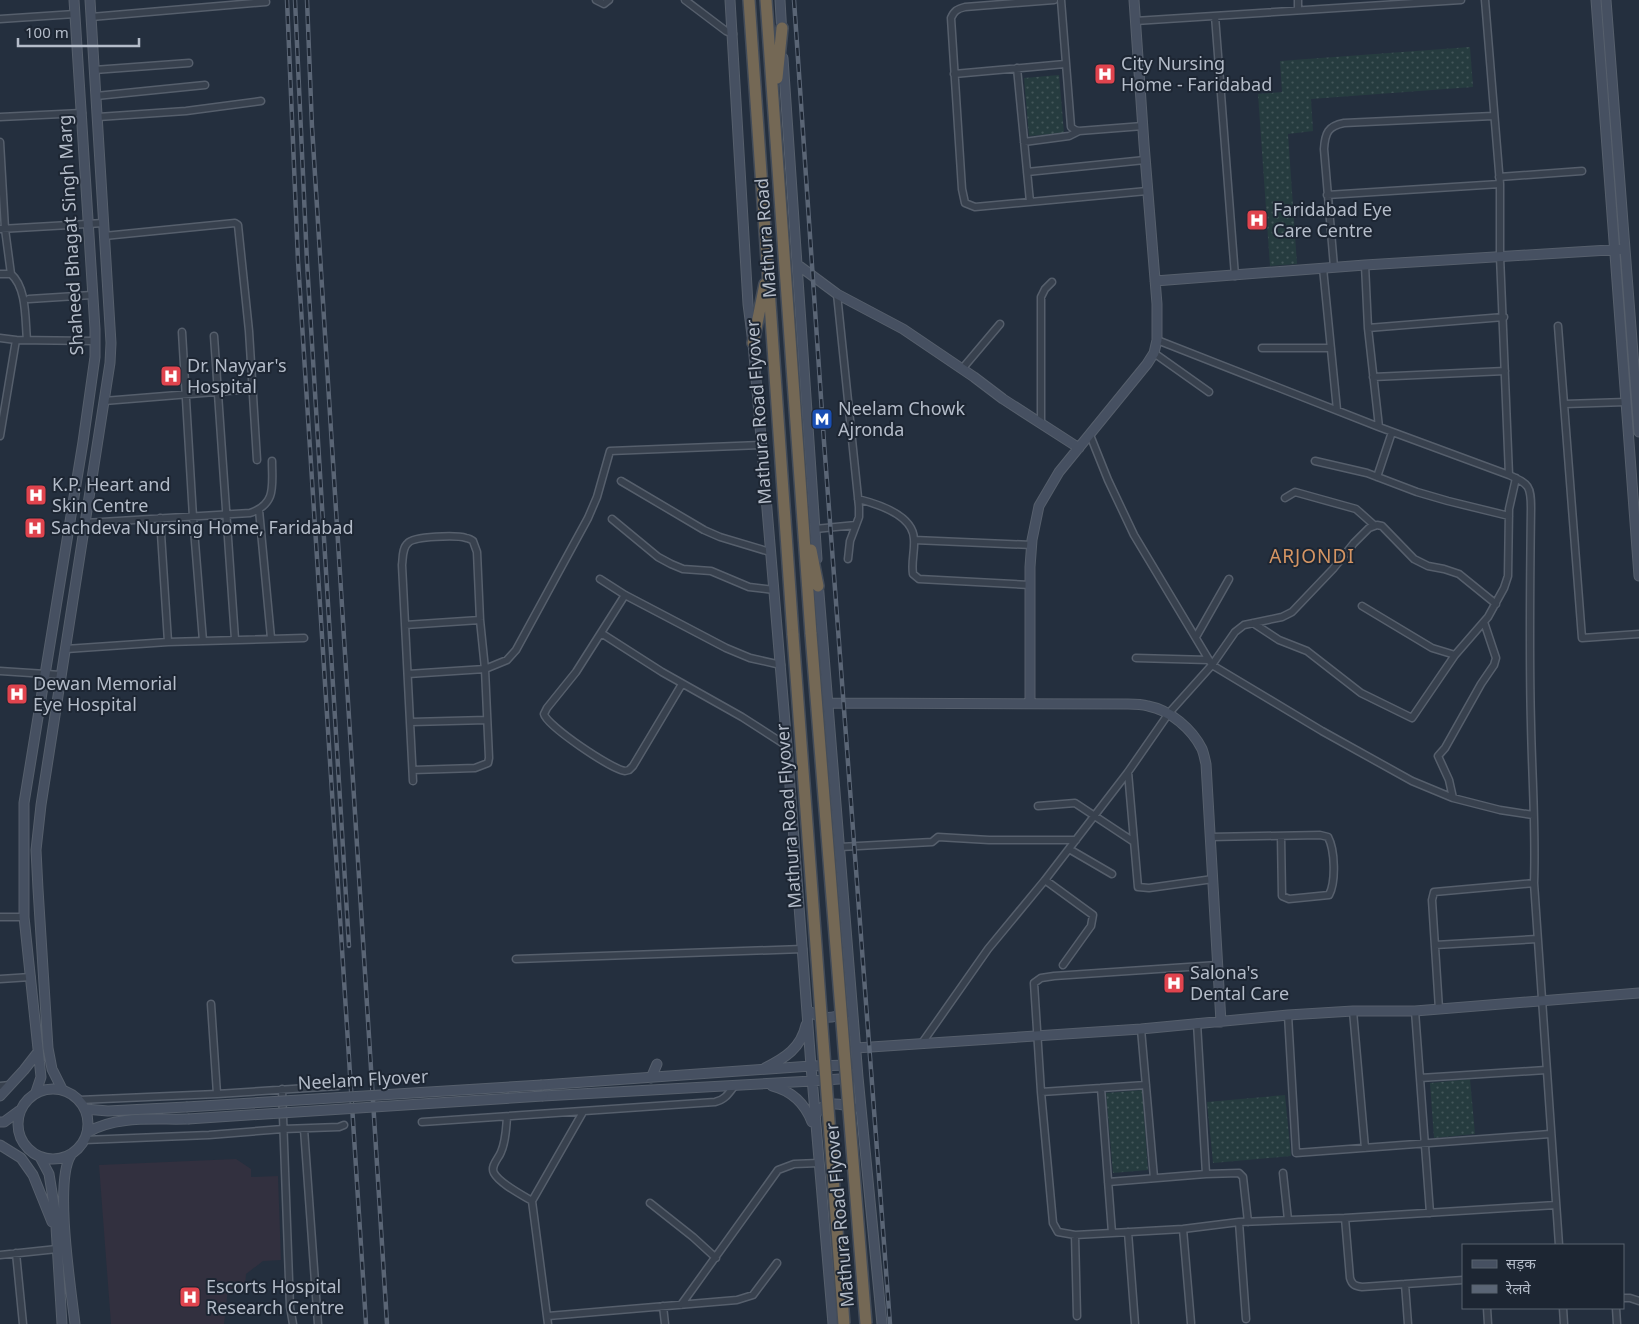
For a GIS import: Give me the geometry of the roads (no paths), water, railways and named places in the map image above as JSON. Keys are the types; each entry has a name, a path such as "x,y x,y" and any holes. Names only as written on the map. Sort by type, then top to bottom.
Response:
{"highway":[{"name":"Mathura Road","path":"749,0 770,304"},
{"name":"Mathura Road","path":"766,0 802,504"},
{"path":"774,114 782,28"},
{"path":"753,343 760,303 768,273"},
{"name":"Mathura Road Flyover","path":"770,304 844,1324"},
{"path":"802,504 818,586"},
{"name":"Mathura Road Flyover","path":"802,504 866,1324"}],"street":[{"name":"Shaheed Bhagat Singh Marg","path":"36,1092 41,1077 24,917 24,803 83,442 95,357 74,0"},
{"name":"Shaheed Bhagat Singh Marg","path":"62,1089 52,1069 48,1048 36,850 41,805 110,363 111,343 90,0"},
{"path":"596,0 604,4 609,0"},
{"path":"685,0 726,31 733,34"},
{"path":"730,0 748,304 788,746 812,1081 833,1324"},
{"path":"780,0 818,586 858,1077 882,1324"},
{"path":"1054,0 958,8 951,18 962,189 965,203 975,207 1147,191"},
{"path":"1061,0 1070,124 1075,130 1079,131"},
{"path":"1030,703 1030,585 1032,545 1039,506 1052,483 1148,364 1154,353 1157,340 1157,304 1134,0"},
{"path":"1298,0 1298,10"},
{"path":"1135,22 1461,0"},
{"path":"1253,623 1279,640 1307,651 1361,693 1412,718 1455,655 1484,622 1496,604 1508,576 1512,477 1500,256 1499,180 1485,0"},
{"path":"1596,0 1639,576"},
{"path":"1606,0 1639,432"},
{"path":"91,18 266,2"},
{"path":"0,19 75,14"},
{"path":"1215,16 1235,276"},
{"path":"1599,34 1609,34"},
{"path":"94,70 189,63"},
{"path":"954,74 1065,64"},
{"path":"1017,68 1030,202"},
{"path":"96,96 205,85"},
{"path":"98,117 186,111 261,102"},
{"path":"0,117 82,113"},
{"path":"1334,267 1324,149 1325,137 1329,129 1335,125 1494,116"},
{"path":"1606,124 1616,124"},
{"path":"1024,142 1069,136 1079,131 1143,126"},
{"path":"0,142 2,229 11,274 17,279 23,300 27,340"},
{"path":"1027,172 1145,160"},
{"path":"1327,195 1582,171"},
{"path":"2,229 104,223"},
{"path":"104,236 237,224 249,330 257,460"},
{"path":"1155,281 1334,267 1625,249"},
{"path":"798,264 837,294 895,324 1003,399 1079,448"},
{"path":"1365,265 1368,328 1379,427"},
{"path":"1323,268 1337,410"},
{"path":"0,274 11,274"},
{"path":"1041,423 1041,297 1045,289 1052,282"},
{"path":"837,294 859,518 850,541 848,559"},
{"path":"29,299 92,295"},
{"path":"1620,314 1630,314"},
{"path":"1368,328 1504,317"},
{"path":"962,369 1000,324"},
{"path":"1558,326 1582,638 1639,634"},
{"path":"182,332 193,517 203,641"},
{"path":"214,336 235,639"},
{"path":"0,338 95,341"},
{"path":"0,436 16,340"},
{"path":"1157,340 1525,482 1529,487 1531,500 1530,674 1533,815 1536,847 1534,883 1558,1244"},
{"path":"1262,348 1331,348"},
{"path":"1154,353 1209,392"},
{"path":"1373,377 1505,370"},
{"path":"104,401 252,389"},
{"path":"1564,404 1626,402"},
{"path":"1377,477 1392,432"},
{"path":"1090,435 1108,480 1134,535 1211,662 1300,718 1405,777 1436,792 1500,810 1533,815"},
{"path":"408,674 486,669 507,660 516,650 588,518 597,497 610,451 761,445"},
{"path":"85,523 242,515 259,510 265,506 272,494 272,461"},
{"path":"1315,461 1367,473 1448,501 1509,516"},
{"path":"621,481 704,530 720,537 770,552"},
{"path":"1285,498 1295,492 1356,509 1374,525 1382,526 1414,559 1428,566 1459,574 1496,604"},
{"path":"858,499 880,505 904,520 913,531 912,569 913,574 919,580 1030,585"},
{"path":"259,510 271,638"},
{"path":"160,518 168,642"},
{"path":"612,519 658,556 671,564 683,569 711,571 749,586 774,590"},
{"path":"815,529 856,525"},
{"path":"922,1044 988,949 1076,840 1128,772 1169,713 1238,629 1253,623 1282,617 1292,612 1333,569 1354,543 1374,525"},
{"path":"413,770 476,768 488,763 486,669 480,620 477,552 474,541 467,538 416,539 408,542 404,547 413,781"},
{"path":"914,540 1032,545"},
{"path":"600,578 624,595 726,648 750,658 781,665"},
{"path":"1196,637 1229,579"},
{"path":"624,595 576,672 544,714 546,718 555,727 603,761 621,770 629,770 682,684"},
{"path":"1362,606 1432,648 1455,655"},
{"path":"406,625 480,620"},
{"path":"1453,798 1449,780 1438,756 1445,748 1494,665 1496,658 1484,622"},
{"path":"601,633 682,684 742,717 788,746"},
{"path":"66,649 168,642 304,638"},
{"path":"1136,658 1211,662"},
{"path":"0,671 61,675"},
{"path":"828,703 1128,704 1148,706 1169,713 1183,725 1202,750 1206,764 1221,1022"},
{"path":"411,722 487,720"},
{"path":"1128,772 1138,887 1149,888 1213,879"},
{"path":"1038,806 1075,803 1134,842"},
{"path":"1210,837 1320,835 1328,837 1332,845 1333,888 1330,895 1289,900 1282,896 1281,836"},
{"path":"840,847 932,842 938,837 989,840 1076,840"},
{"path":"1069,849 1112,874"},
{"path":"1045,880 1093,915 1091,926 1063,965"},
{"path":"1438,1009 1432,900 1434,892 1534,883"},
{"path":"0,917 24,917"},
{"path":"1435,945 1537,939"},
{"path":"516,959 803,949"},
{"path":"1218,965 1040,978 1034,983 1052,1223 1058,1232 1075,1235 1112,1233 1183,1229 1239,1222 1345,1218 1556,1205"},
{"path":"0,979 31,977"},
{"path":"856,1048 1141,1029 1288,1015 1353,1011 1415,1011 1639,993"},
{"path":"211,1004 217,1094"},
{"path":"807,1013 818,1017 830,1017 848,1012 852,1005"},
{"path":"1353,1011 1365,1148"},
{"path":"1415,1011 1430,1212"},
{"path":"760,1070 779,1061 794,1050 804,1035 807,1013"},
{"path":"1288,1015 1296,1153 1550,1134"},
{"path":"1197,1023 1206,1174"},
{"path":"1141,1029 1154,1178"},
{"path":"0,1096 38,1052"},
{"path":"651,1078 657,1064"},
{"name":"Neelam Flyover","path":"85,1109 108,1111 542,1086 811,1066 858,1065"},
{"path":"1420,1078 1546,1070"},
{"name":"Neelam Flyover","path":"86,1136 101,1125 120,1121 188,1119 858,1077"},
{"path":"762,1084 780,1088 796,1097 808,1112 816,1132"},
{"path":"0,1086 10,1085"},
{"path":"422,1122 715,1102 725,1098 734,1085"},
{"path":"1041,1092 1146,1085"},
{"path":"79,1100 338,1086"},
{"path":"71,1155 56,1160 40,1157 27,1148 19,1138 17,1126 19,1111 25,1100 36,1092 48,1088 62,1089 73,1094 87,1113 86,1136 82,1145 67,1160 65,1173 64,1210 75,1324"},
{"path":"1101,1088 1112,1233"},
{"path":"282,1089 290,1307 293,1324"},
{"path":"815,1116 821,1108 832,1104 843,1104 862,1112"},
{"path":"0,1122 4,1122 19,1111"},
{"path":"548,1324 532,1201 583,1112"},
{"path":"507,1117 504,1144 495,1163 494,1173 499,1179 532,1201"},
{"path":"86,1136 209,1135 339,1127 344,1125"},
{"path":"304,1129 318,1324"},
{"path":"0,1144 27,1148"},
{"path":"0,1144 21,1158 33,1175 56,1232"},
{"path":"40,1157 49,1174 56,1232 62,1324"},
{"path":"681,1305 778,1170 794,1164 819,1163"},
{"path":"1108,1182 1236,1172 1243,1177 1248,1222"},
{"path":"1283,1173 1288,1220"},
{"path":"650,1203 716,1258"},
{"path":"1345,1218 1352,1284 1362,1287 1462,1280"},
{"path":"1239,1222 1246,1319"},
{"path":"1183,1229 1192,1323"},
{"path":"1128,1232 1134,1324"},
{"path":"1075,1235 1077,1316"},
{"path":"0,1255 57,1249"},
{"path":"16,1253 23,1324"},
{"path":"548,1316 737,1300 748,1297 758,1289 778,1263"},
{"path":"1405,1284 1408,1324"},
{"path":"1624,1298 1639,1301"},
{"path":"663,1306 665,1324"},
{"path":"1487,1309 1488,1324"},
{"path":"1563,1309 1564,1324"},
{"path":"1616,1309 1617,1324"}],"railway":[{"path":"287,0 298,261 366,1324"},
{"path":"295,0 307,262 349,946"},
{"path":"307,0 312,127 387,1324"},
{"path":"794,0 824,442 890,1324"}],"place":[{"name":"City Nursing Home - Faridabad","path":"1105,74"},
{"name":"Faridabad Eye Care Centre","path":"1257,220"},
{"name":"Dr. Nayyar's Hospital","path":"171,376"},
{"name":"Neelam Chowk Ajronda","path":"822,419"},
{"name":"K.P. Heart and Skin Centre","path":"36,495"},
{"name":"Sachdeva Nursing Home, Faridabad","path":"35,528"},
{"name":"Dewan Memorial Eye Hospital","path":"17,694"},
{"name":"Salona's Dental Care","path":"1174,983"},
{"name":"Escorts Hospital Research Centre","path":"190,1297"}],"district":[{"name":"ARJONDI","path":"1312,556"}]}
